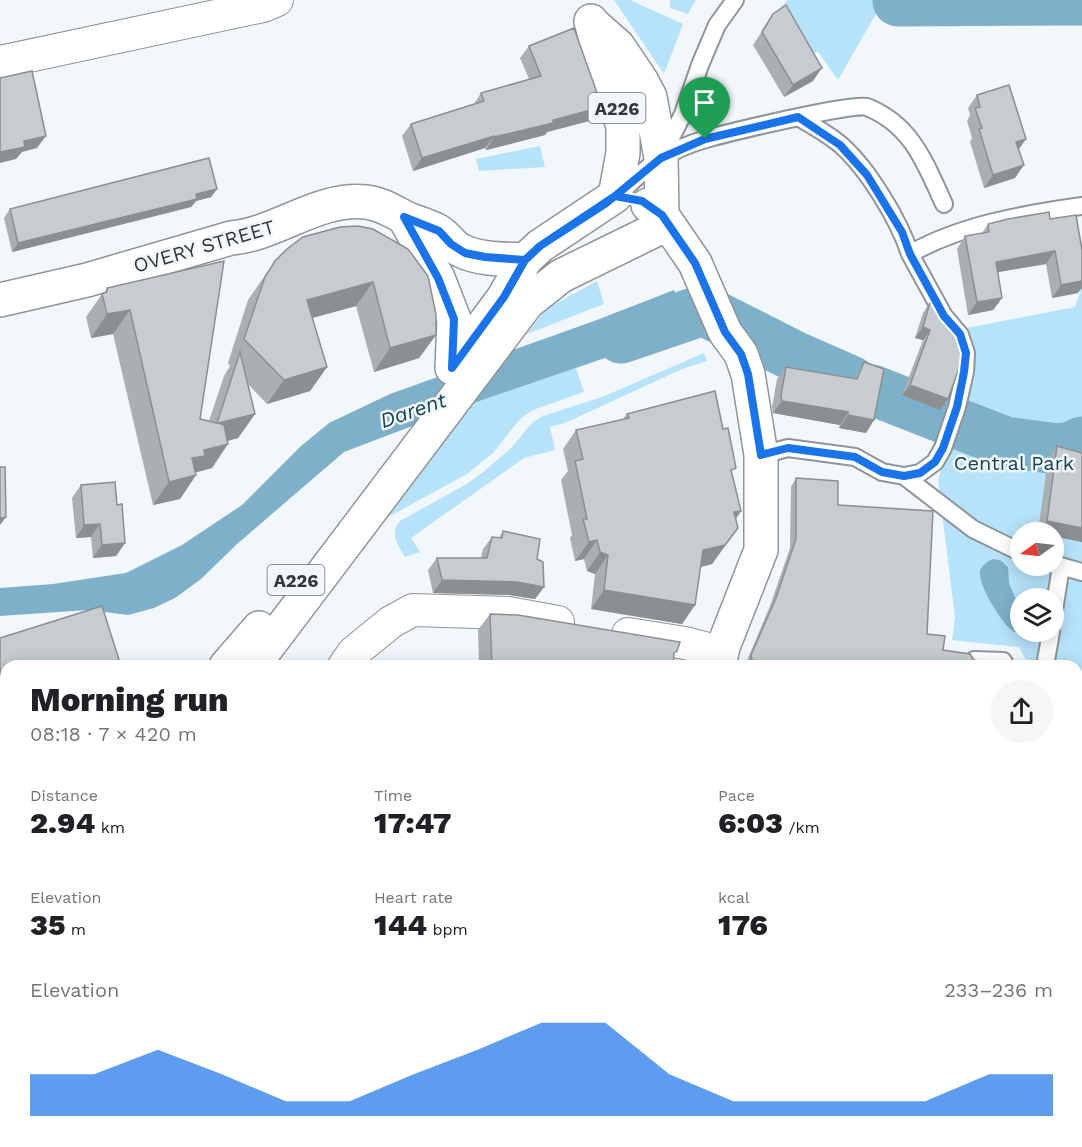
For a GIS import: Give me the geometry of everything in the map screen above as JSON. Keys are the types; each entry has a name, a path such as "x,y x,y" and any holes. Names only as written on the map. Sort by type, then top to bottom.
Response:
{"main road":[{"name":"A226","path":"232,660 370,497 452,368 516,300 655,230 662,215 661,158 650,97 618,46 587,11"},
{"name":"A226","path":"257,660 370,497 516,300 525,260 540,246 615,196 623,153 623,126 605,75 587,11"},
{"path":"615,196 642,201 662,215 695,263 725,332 741,354 748,374 761,455 761,550 702,656"},
{"name":"OVERY STREET","path":"0,300 87,279 231,238 250,237 330,205 344,202 372,203 386,207 439,231 451,244 465,253 525,260"},
{"path":"404,217 438,278 454,319 452,368"}],"street":[{"path":"0,62 263,6 277,0"},
{"path":"351,660 353,653 391,622 413,610 508,613 593,628 702,656"}],"lane":[{"path":"661,158 683,114 700,65 717,26 735,0"},
{"path":"615,196 661,158 705,139 825,111 864,105 880,113 908,134 921,154 944,204"},
{"path":"761,455 788,448 855,457 882,472 904,476 920,473 935,462 943,448 957,407 964,372 966,353 960,334 944,316 910,254 902,232 867,175 838,143 798,117"},
{"path":"910,254 929,243 992,223 1034,213 1082,206"},
{"path":"904,476 973,529 1010,547"},
{"path":"1064,567 1082,572"},
{"path":"1046,660 1049,642"}],"green space":[{"path":"614,0 630,0 683,24 664,74"},
{"path":"670,0 696,0 688,14 670,8"},
{"path":"788,0 884,0 838,80 818,52 805,56 779,9"},
{"path":"540,146 545,167 479,171 476,159"},
{"path":"597,281 604,304 527,334 546,309"},
{"name":"Central Park","path":"1082,287 1082,660 1026,660 1019,647 952,640 955,617 938,480 967,382 962,329 1075,307"},
{"path":"704,353 707,361 682,369 565,423 550,427 555,450 524,458 411,538 420,552 405,557 397,544 395,534 400,521 482,473 510,449 533,422 543,416 602,397"},
{"path":"576,368 584,392 533,410 520,419 493,453 467,474 390,516 384,512 465,406"}],"water":[{"path":"674,290 691,325 634,348 465,406 344,452 237,544 201,579 175,598 154,608 128,615 88,610 0,616 0,588 53,584 126,573 182,545 242,505 300,447 329,423 390,394"},
{"path":"993,559 1000,560 1008,567 1011,588 1010,629 992,604 982,585 980,571"}],"building":[{"path":"786,5 822,68 793,85 762,32 773,14"},
{"path":"574,28 602,107 553,120 553,123 494,136 422,158 411,124 484,101 481,93 541,76 529,46"},
{"path":"32,71 46,136 24,141 25,147 0,152 0,78"},
{"path":"1009,85 1026,139 1016,142 1024,165 993,175 979,129 982,128 975,108 980,107 977,95"},
{"path":"209,158 217,189 196,194 197,199 18,243 10,209"},
{"path":"1049,212 1050,219 1076,215 1082,250 1082,281 1061,285 1055,251 996,262 1002,298 977,302 965,236 989,232 988,224"},
{"path":"358,226 373,229 408,249 428,276 436,314 436,335 390,348 373,282 307,300 327,367 284,380 244,339 265,277 275,261 303,237 340,227"},
{"path":"224,261 200,419 217,423 240,352 255,414 218,423 224,425 228,444 204,450 205,456 192,458 196,475 169,482 130,310 107,314 102,294 107,292 107,288"},
{"path":"930,302 940,306 956,327 963,347 962,360 948,399 910,385 930,330 923,327"},
{"path":"864,362 884,369 874,420 848,415 848,412 782,401 786,367 857,379"},
{"path":"715,391 723,429 728,428 736,468 731,470 741,511 734,512 738,528 725,545 703,550 695,605 604,590 608,555 600,552 597,540 589,542 583,519 587,519 575,461 583,459 576,430 629,418 627,414"},
{"path":"1057,446 1082,453 1082,528 1064,524 1064,522 1047,521"},
{"path":"0,467 5,467 6,517 0,518"},
{"path":"796,478 838,481 838,505 933,511 927,634 945,636 943,650 970,654 974,660 752,660 751,655 776,598 796,539"},
{"path":"115,482 117,505 122,504 125,543 102,545 100,524 84,525 81,485"},
{"path":"503,531 540,539 537,559 543,562 544,587 517,582 442,580 437,558 487,558 492,537 502,538"},
{"path":"102,606 119,660 0,660 0,638"},
{"path":"490,614 518,615 680,642 674,653 673,660 492,660"}],"waterway":[{"name":"Darent","path":"898,1 1082,0"},
{"name":"Darent","path":"621,338 703,310 794,356 851,381"},
{"name":"Darent","path":"872,390 1005,442 1057,449 1071,447 1082,442"}],"route":[{"path":"705,139 661,158 605,204 540,246 525,260 465,253 451,244 439,231 404,217 438,278 454,319 452,368 504,297 525,260 540,246 605,204 615,196 642,201 662,215 695,263 725,332 741,354 748,374 761,455 788,448 855,457 882,472 904,476 920,473 935,462 943,448 957,407 966,353 960,334 944,316 910,254 904,235 867,175 840,145 818,128 798,117 705,139"}]}
